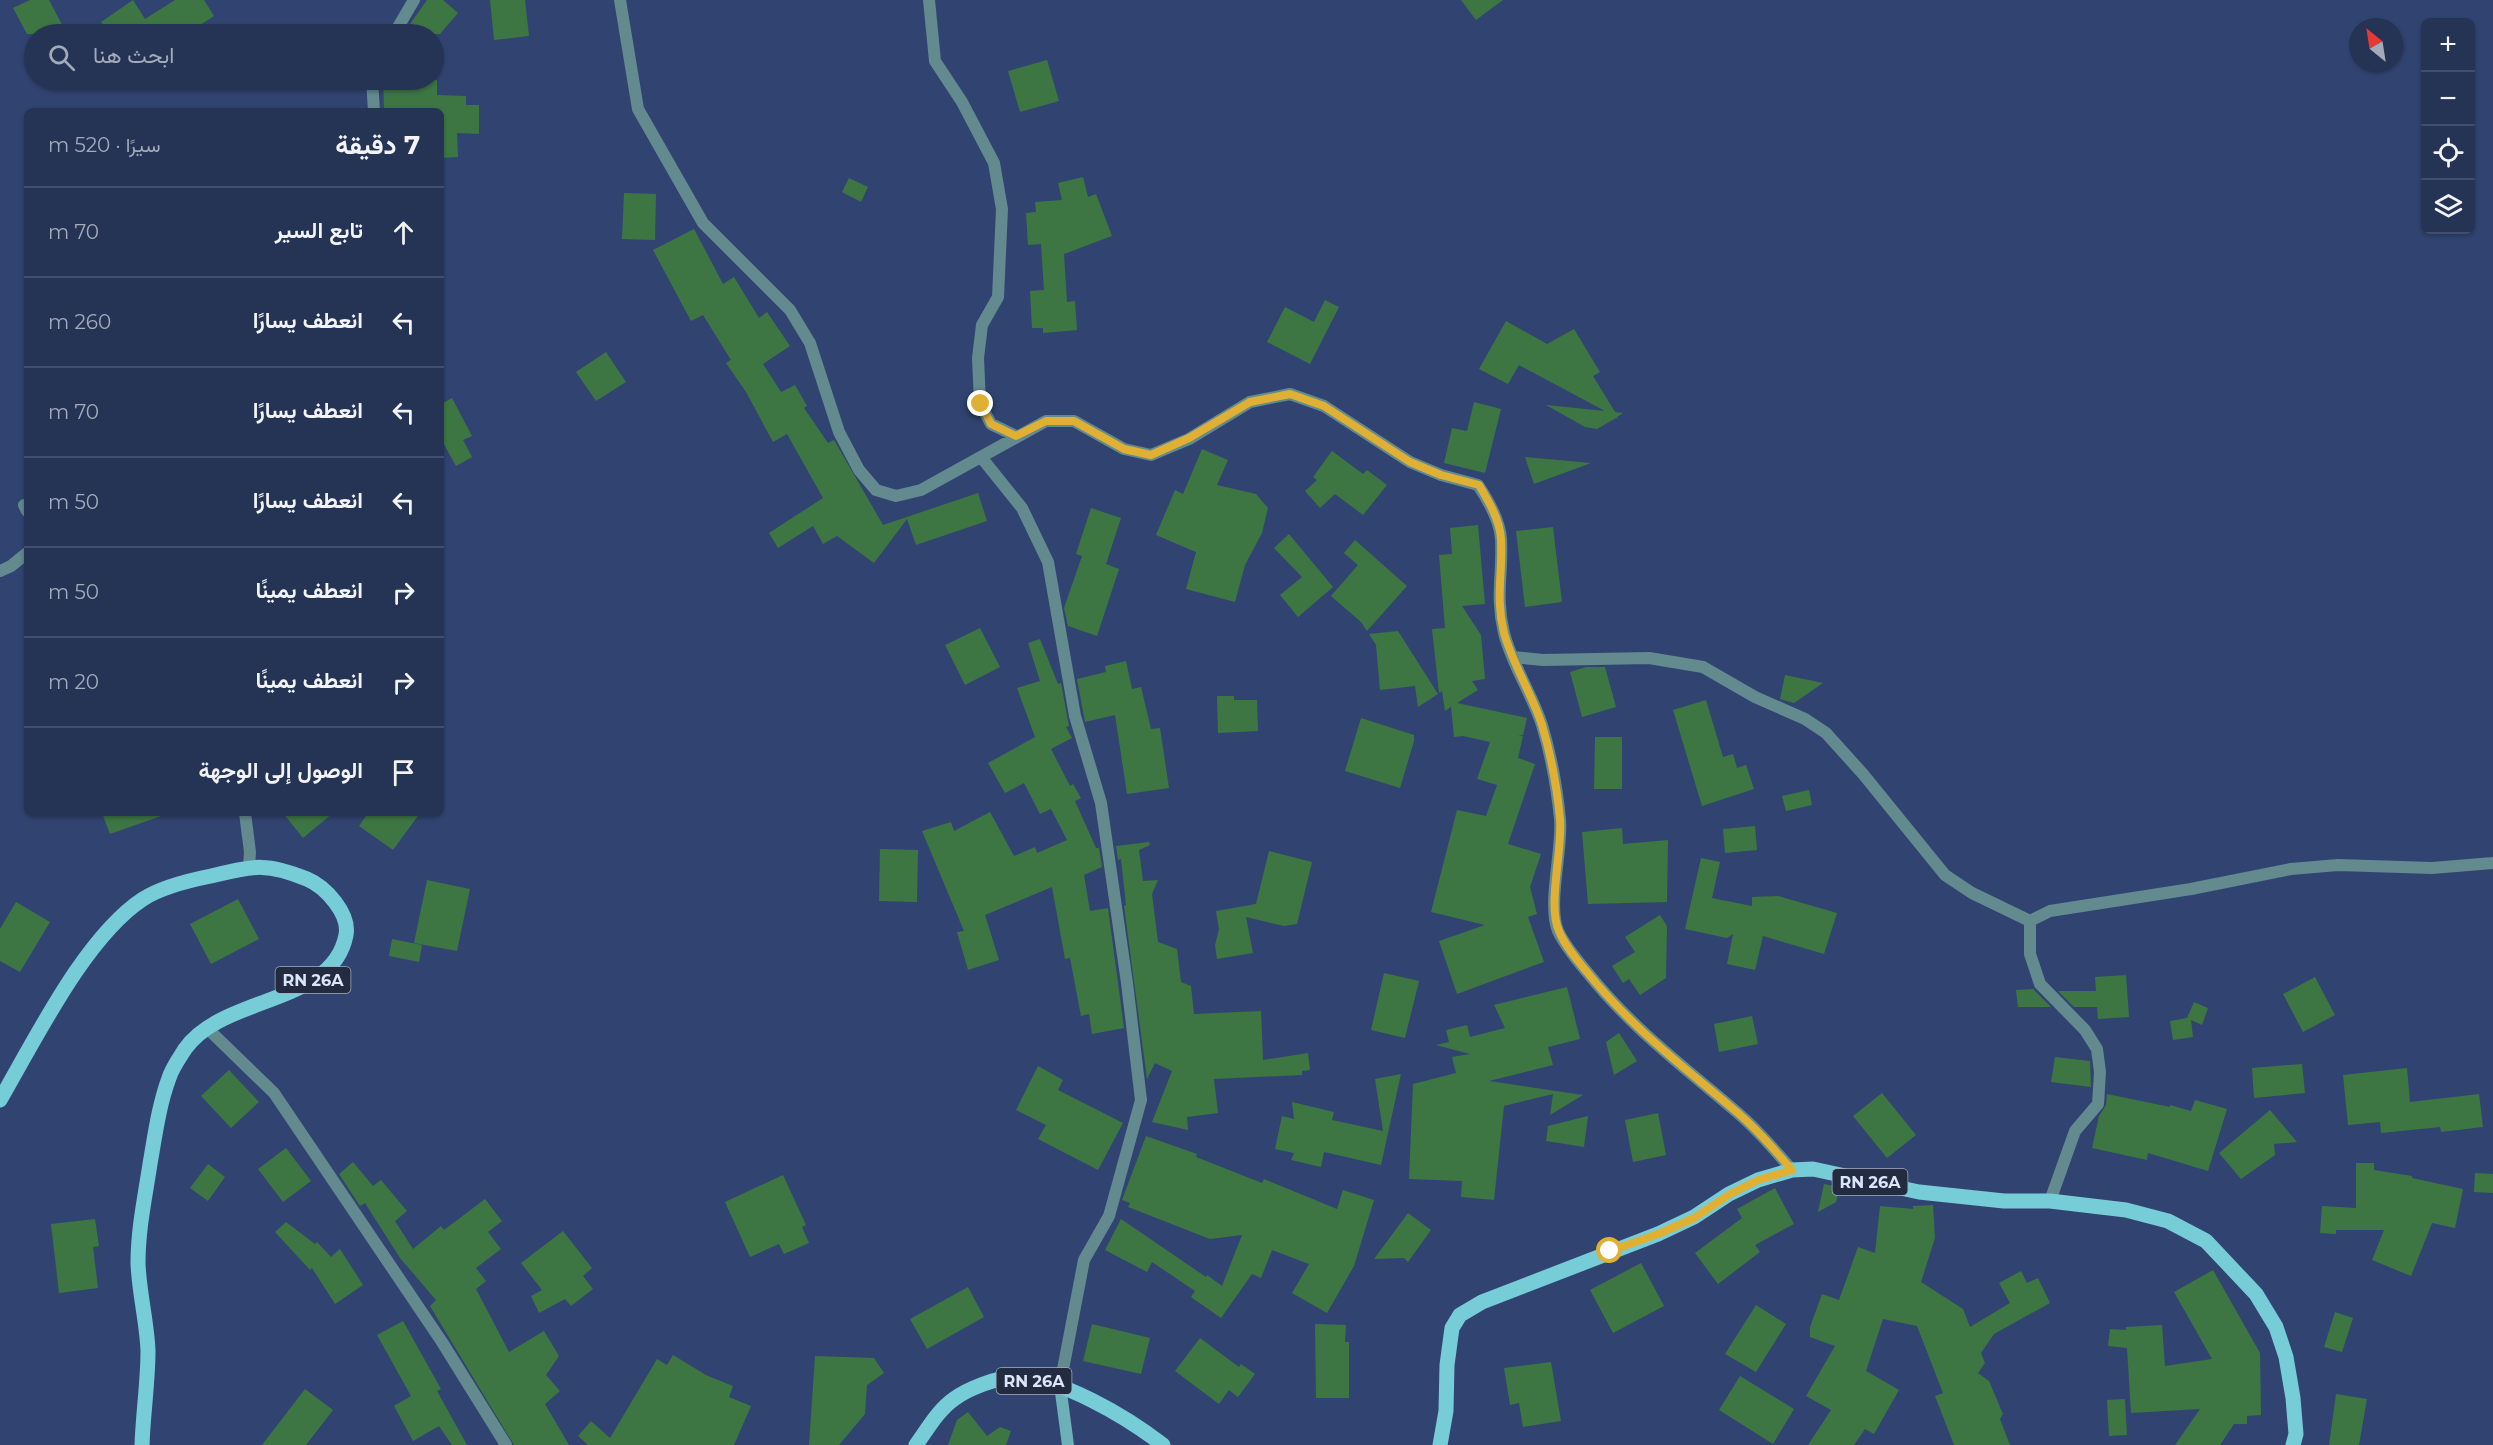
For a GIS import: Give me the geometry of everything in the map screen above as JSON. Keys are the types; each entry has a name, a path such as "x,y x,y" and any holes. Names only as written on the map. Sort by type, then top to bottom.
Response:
{"main road":[{"name":"RN 26A","path":"0,1100 70,981 106,931 144,898 193,880 249,867 279,868 313,882 327,893 344,918 348,931 344,947 332,966 296,989 226,1016 207,1028 187,1046 169,1075 157,1122 139,1230 141,1297 148,1351 142,1445"},
{"name":"RN 26A","path":"1440,1445 1446,1411 1449,1347 1452,1328 1460,1315 1482,1302 1694,1218 1730,1194 1758,1180 1792,1170 1813,1169 1918,1192 2004,1201 2050,1201 2126,1210 2168,1221 2206,1241 2256,1294 2276,1328 2286,1357 2294,1398 2296,1434 2293,1445"},
{"name":"RN 26A","path":"916,1445 953,1400 975,1387 1013,1377 1060,1385 1143,1430 1162,1445"}],"street":[{"path":"400,24 414,0"},
{"path":"620,0 638,109 703,223 790,310 810,343 839,432 860,470 876,490 896,496 921,490 1046,421 1074,421 1124,449 1151,455 1189,438 1250,402 1290,394 1324,406 1410,462 1441,475 1479,485 1492,507 1502,537 1498,600 1505,635 1542,725 1554,779 1560,821 1555,902 1558,930 1574,956 1605,995 1631,1022 1660,1050 1733,1108 1792,1170"},
{"path":"929,0 935,61 962,102 994,163 1002,209 998,297 982,325 978,358 981,404 991,424 1016,436"},
{"path":"373,90 374,108"},
{"path":"981,457 1022,508 1048,561 1075,716 1101,803 1141,1100 1109,1216 1084,1260 1060,1385 1068,1445"},
{"path":"0,571 24,555"},
{"path":"1513,657 1554,660 1649,658 1703,668 1755,697 1805,719 1826,733 1863,774 1945,875 1972,893 2030,921"},
{"path":"245,816 250,852 249,867"},
{"path":"2030,921 2050,911 2191,889 2291,869 2338,866 2432,868 2493,863"},
{"path":"2030,921 2030,954 2040,984 2085,1030 2097,1049 2100,1072 2098,1104 2075,1131 2050,1201"},
{"path":"207,1028 274,1093 442,1342 506,1445"}],"building":[{"path":"30,0 49,0 62,24 24,24 24,28 13,8"},
{"path":"133,0 145,19 175,0 204,0 214,16 202,24 102,24 101,22"},
{"path":"427,0 443,0 458,13 444,29 444,24 410,24"},
{"path":"490,0 525,0 529,36 494,40"},
{"path":"1461,0 1503,0 1476,20"},
{"path":"1047,60 1059,101 1020,112 1008,71"},
{"path":"383,90 437,90 437,95 466,96 466,105 479,105 479,134 457,133 458,157 444,158 444,108 384,108"},
{"path":"1083,177 1088,197 1096,194 1112,236 1064,254 1067,302 1075,301 1077,330 1043,333 1043,328 1032,328 1030,291 1044,290 1041,244 1028,245 1026,213 1036,212 1035,202 1062,200 1058,183"},
{"path":"849,178 868,187 861,202 842,192"},
{"path":"624,193 656,194 655,240 622,239"},
{"path":"694,229 723,284 734,277 759,318 767,312 790,346 763,364 781,392 795,385 807,406 804,408 828,443 834,440 883,525 978,493 987,521 916,545 907,519 874,563 837,536 823,544 813,526 778,548 769,533 823,498 787,434 773,442 746,392 726,363 731,360 703,315 691,321 653,250"},
{"path":"1325,300 1339,307 1310,364 1267,342 1285,307 1314,322"},
{"path":"1506,321 1547,344 1574,329 1600,372 1593,376 1615,412 1623,413 1617,417 1618,419 1597,429 1585,427 1546,405 1605,411 1519,365 1508,384 1479,369"},
{"path":"606,352 626,382 596,401 576,372"},
{"path":"452,398 472,436 463,440 472,457 456,466 444,444 444,402"},
{"path":"1474,402 1501,409 1485,473 1444,463 1452,428 1467,431"},
{"path":"1202,449 1228,460 1217,485 1256,494 1268,508 1262,533 1245,565 1235,602 1186,589 1196,552 1156,535 1175,490 1183,494"},
{"path":"1332,451 1363,474 1367,470 1387,485 1363,515 1335,494 1320,508 1305,491 1317,480 1313,477"},
{"path":"1525,457 1591,463 1534,484"},
{"path":"1091,508 1121,518 1106,564 1119,569 1097,636 1068,626 1064,608 1082,556 1076,554"},
{"path":"1478,525 1485,604 1462,606 1481,635 1485,679 1472,681 1478,690 1457,703 1527,718 1523,735 1518,736 1523,736 1518,758 1535,764 1508,844 1541,854 1530,887 1537,914 1528,917 1544,962 1457,994 1439,941 1485,925 1431,912 1457,810 1486,816 1497,785 1477,779 1490,742 1463,736 1454,737 1451,707 1445,711 1442,691 1439,693 1432,629 1445,628 1439,555 1452,554 1450,528"},
{"path":"1553,527 1562,602 1525,607 1516,531"},
{"path":"1289,534 1333,587 1298,617 1280,595 1302,577 1274,548"},
{"path":"1355,540 1407,586 1367,631 1361,622 1331,596 1358,565 1344,553"},
{"path":"980,628 1000,667 965,685 945,645"},
{"path":"1398,631 1438,694 1418,707 1415,686 1380,690 1376,645 1369,634"},
{"path":"1040,639 1058,684 1061,683 1069,726 1066,727 1072,738 1051,749 1070,786 1073,784 1081,798 1075,801 1096,848 1099,848 1102,867 1084,875 1090,911 1108,908 1124,1028 1092,1034 1089,1014 1081,1016 1070,958 1065,959 1052,887 985,915 999,960 968,970 957,932 964,931 922,831 951,822 954,831 990,812 1014,856 1035,847 1037,853 1067,840 1051,809 1040,814 1024,783 1005,793 988,763 1035,737 1017,688 1040,681 1028,643"},
{"path":"1126,661 1132,689 1141,687 1151,729 1160,728 1169,788 1127,794 1115,715 1085,722 1077,679 1106,672 1105,666"},
{"path":"1586,667 1605,667 1616,707 1582,717 1570,672"},
{"path":"1785,675 1823,683 1794,703 1780,699"},
{"path":"1217,696 1234,696 1234,700 1257,700 1258,731 1218,733"},
{"path":"1706,700 1723,757 1733,754 1737,768 1746,765 1754,789 1702,806 1673,710"},
{"path":"1361,718 1414,735 1400,788 1345,771"},
{"path":"1595,737 1622,737 1622,789 1594,789"},
{"path":"1809,790 1812,805 1786,811 1782,796"},
{"path":"103,816 161,816 110,834"},
{"path":"285,816 329,816 303,838"},
{"path":"366,816 418,816 393,850 359,826"},
{"path":"1755,826 1757,850 1725,853 1723,829"},
{"path":"1622,828 1623,844 1668,840 1667,902 1588,904 1582,832"},
{"path":"1149,842 1150,845 1139,850 1143,881 1158,880 1152,894 1158,942 1177,949 1181,982 1191,986 1194,1014 1261,1011 1263,1060 1308,1053 1310,1070 1302,1071 1302,1075 1214,1079 1218,1113 1187,1117 1188,1130 1152,1122 1172,1071 1155,1063 1147,1079 1124,906 1126,905 1121,859 1118,860 1116,846"},
{"path":"880,849 918,850 917,902 879,901"},
{"path":"1269,851 1312,862 1297,924 1284,926 1246,917 1253,953 1217,959 1215,945 1219,929 1216,911 1256,904"},
{"path":"1701,858 1720,862 1712,898 1752,906 1752,897 1778,896 1837,913 1824,954 1763,936 1755,970 1727,964 1733,934 1727,938 1685,929"},
{"path":"427,880 470,889 457,951 414,943"},
{"path":"238,899 259,939 211,964 190,924"},
{"path":"16,902 50,922 20,972 0,961 0,929"},
{"path":"1660,915 1667,926 1666,978 1640,995 1629,979 1623,983 1612,966 1635,952 1625,937"},
{"path":"392,939 422,945 419,962 389,956"},
{"path":"1384,973 1419,981 1405,1038 1371,1030"},
{"path":"2126,975 2129,1017 2098,1019 2097,1007 2074,1007 2058,991 2096,991 2095,977"},
{"path":"2315,977 2335,1015 2303,1032 2283,994"},
{"path":"1567,987 1580,1039 1548,1047 1553,1065 1489,1081 1583,1095 1550,1115 1553,1094 1504,1106 1494,1200 1461,1197 1462,1181 1409,1179 1413,1084 1456,1073 1452,1057 1470,1054 1436,1045 1449,1042 1446,1030 1467,1025 1470,1037 1505,1028 1494,1005"},
{"path":"2034,989 2051,1007 2018,1007 2016,990"},
{"path":"2194,1002 2208,1008 2202,1025 2191,1020 2193,1037 2173,1040 2170,1021 2187,1018"},
{"path":"1752,1016 1758,1044 1719,1052 1714,1024"},
{"path":"1619,1033 1637,1061 1614,1075 1606,1042"},
{"path":"2055,1057 2090,1061 2091,1087 2051,1082"},
{"path":"2302,1064 2305,1093 2254,1098 2252,1068"},
{"path":"1038,1066 1063,1080 1058,1090 1123,1123 1098,1170 1038,1139 1046,1125 1016,1110"},
{"path":"2407,1068 2410,1102 2479,1094 2483,1127 2441,1132 2440,1127 2381,1133 2380,1122 2348,1125 2343,1075"},
{"path":"229,1070 259,1102 231,1128 201,1096"},
{"path":"1401,1074 1381,1165 1324,1152 1321,1167 1291,1160 1294,1153 1275,1149 1282,1116 1294,1119 1292,1102 1334,1112 1332,1120 1383,1131 1375,1079"},
{"path":"1882,1093 1916,1135 1887,1158 1853,1116"},
{"path":"2107,1094 2191,1111 2195,1100 2227,1109 2208,1171 2148,1153 2147,1160 2092,1148 2099,1116 2106,1105"},
{"path":"2270,1110 2297,1142 2274,1144 2275,1155 2241,1179 2219,1153"},
{"path":"1658,1113 1666,1155 1633,1162 1625,1120"},
{"path":"1588,1116 1584,1147 1546,1141 1548,1126"},
{"path":"1146,1136 1197,1154 1196,1157 1262,1183 1264,1179 1337,1209 1343,1190 1374,1200 1354,1266 1327,1313 1292,1293 1309,1264 1272,1250 1261,1278 1252,1274 1221,1318 1191,1297 1195,1291 1152,1262 1147,1272 1105,1250 1121,1219 1222,1286 1242,1235 1210,1239 1128,1207 1130,1203 1122,1200"},
{"path":"286,1148 311,1181 283,1202 258,1169"},
{"path":"353,1162 373,1186 381,1180 407,1211 395,1221 413,1249 441,1226 444,1230 485,1199 502,1221 488,1232 501,1249 476,1268 486,1281 476,1289 509,1352 544,1331 559,1356 546,1375 560,1391 545,1404 569,1445 514,1445 430,1306 436,1300 400,1258 365,1203 360,1206 339,1174"},
{"path":"2356,1163 2374,1163 2374,1170 2412,1176 2412,1178 2463,1189 2455,1228 2432,1223 2411,1276 2372,1260 2384,1230 2336,1230 2336,1234 2320,1233 2322,1206 2356,1208"},
{"path":"208,1164 225,1177 208,1201 190,1188"},
{"path":"2475,1173 2493,1174 2493,1193 2474,1192"},
{"path":"783,1175 806,1225 802,1227 809,1243 784,1254 779,1244 750,1257 725,1202"},
{"path":"1824,1184 1840,1187 1836,1202 1818,1212"},
{"path":"1775,1188 1794,1224 1755,1245 1760,1252 1718,1284 1695,1253 1742,1218 1737,1209"},
{"path":"1933,1205 1935,1238 1921,1282 1963,1309 1970,1327 2010,1303 1999,1283 2021,1271 2027,1283 2038,1278 2050,1303 1994,1334 1981,1353 1985,1363 1978,1373 1989,1381 2003,1414 2000,1419 2010,1445 1954,1445 1935,1396 1943,1393 1917,1326 1883,1319 1866,1371 1899,1390 1874,1434 1865,1429 1854,1445 1808,1445 1831,1410 1806,1396 1835,1346 1810,1337 1810,1327 1822,1294 1839,1300 1858,1247 1875,1253 1880,1206 1913,1209 1913,1206"},
{"path":"1408,1213 1431,1230 1408,1262 1404,1258 1374,1259"},
{"path":"95,1219 99,1246 93,1247 98,1288 59,1293 51,1224"},
{"path":"286,1222 315,1244 317,1242 331,1257 340,1249 363,1285 335,1304 312,1268 310,1270 275,1232"},
{"path":"563,1231 592,1268 583,1276 593,1289 571,1306 565,1299 539,1313 531,1296 542,1290 521,1263"},
{"path":"1641,1263 1664,1306 1613,1333 1590,1290"},
{"path":"2213,1270 2260,1353 2261,1415 2247,1416 2247,1424 2234,1424 2220,1445 2175,1445 2200,1409 2131,1413 2127,1348 2108,1346 2110,1329 2126,1330 2126,1327 2162,1325 2165,1366 2212,1359 2174,1292"},
{"path":"968,1287 984,1317 927,1349 910,1319"},
{"path":"1756,1305 1786,1324 1756,1372 1725,1354"},
{"path":"2335,1312 2353,1318 2342,1352 2324,1347"},
{"path":"403,1321 441,1389 437,1391 467,1445 452,1445 439,1426 413,1441 394,1406 411,1396 377,1335"},
{"path":"1092,1324 1150,1338 1141,1374 1083,1361"},
{"path":"1315,1324 1346,1325 1345,1342 1349,1342 1349,1398 1316,1398"},
{"path":"1200,1338 1239,1367 1241,1364 1255,1374 1238,1397 1229,1390 1219,1404 1175,1371"},
{"path":"673,1355 706,1375 733,1386 729,1397 751,1406 734,1445 588,1445 578,1436 591,1421 610,1438 657,1359 667,1365"},
{"path":"815,1356 874,1358 884,1373 867,1385 865,1414 839,1445 809,1445"},
{"path":"1551,1362 1561,1421 1523,1427 1519,1403 1510,1405 1504,1368"},
{"path":"1740,1376 1794,1409 1773,1444 1719,1410"},
{"path":"305,1389 333,1410 306,1445 262,1445"},
{"path":"2336,1394 2367,1399 2359,1445 2329,1445"},
{"path":"2125,1399 2127,1435 2109,1436 2107,1400"},
{"path":"968,1412 987,1436 1000,1427 1011,1431 1006,1445 948,1445 957,1420"}],"route":[{"path":"981,404 991,424 1016,436 1046,421 1074,421 1124,449 1151,455 1189,438 1250,402 1290,394 1324,406 1410,462 1441,475 1479,485 1492,507 1502,537 1498,600 1505,635 1542,725 1554,779 1560,821 1555,902 1558,930 1574,956 1605,995 1631,1022 1660,1050 1733,1108 1792,1170 1758,1180 1730,1194 1694,1218 1610,1251"}]}
